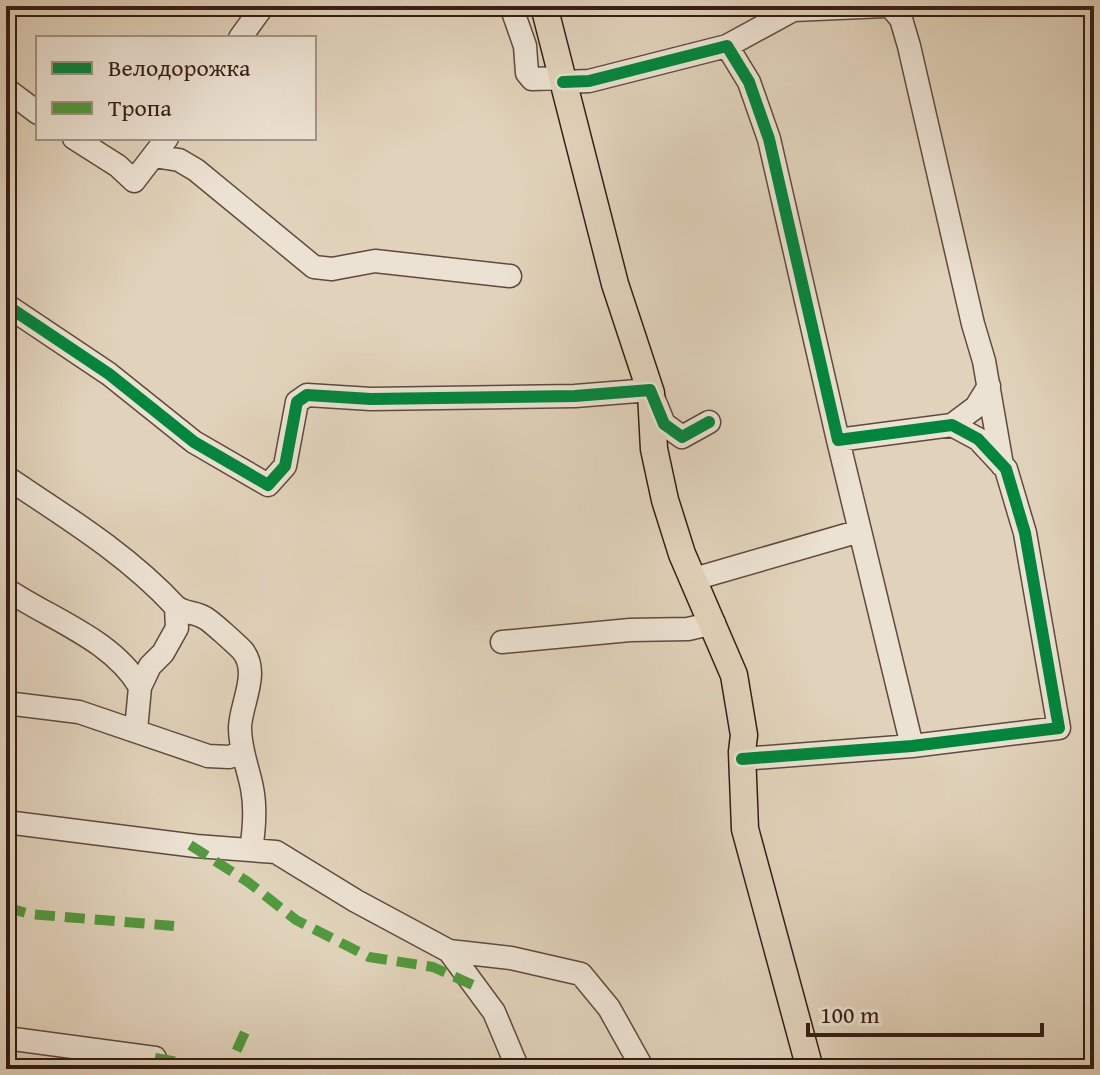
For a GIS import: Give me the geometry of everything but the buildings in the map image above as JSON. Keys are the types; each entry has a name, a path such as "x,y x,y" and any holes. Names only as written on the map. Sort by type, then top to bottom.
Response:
{"main road":[{"path":"544,6 615,284 650,390 654,449 665,500 682,554 734,675 744,735 745,829 810,1069"}],"street":[{"path":"241,36 263,6"},
{"path":"511,6 525,46 527,73 532,79 589,81 727,46 793,10 888,6 901,19 909,46 989,386 1002,465"},
{"path":"727,46 749,82 769,139 912,746"},
{"path":"6,89 36,112"},
{"path":"77,140 118,166 134,181 161,147 196,170 314,267 332,269 375,261 510,276"},
{"path":"6,305 109,374 194,442 268,485 285,466 297,402 307,395 371,399 575,396 650,390 664,424 682,437 709,422"},
{"path":"838,440 952,425 976,407 989,386"},
{"path":"742,759 912,746 1059,728 1025,533 1006,469 978,439 952,425"},
{"path":"6,477 106,544 149,578 184,613 204,617 248,660 249,686 240,724 241,753 253,790 254,833 251,850"},
{"path":"694,579 860,531"},
{"path":"6,589 88,638 130,669 140,687"},
{"path":"136,730 140,687 150,666 163,653 177,628 176,607"},
{"path":"502,642 630,630 688,629 714,623"},
{"path":"6,703 79,712 208,756 229,757 241,753"},
{"path":"6,822 190,845 276,852 356,901 449,951 511,958 581,974 609,1008 643,1069"},
{"path":"449,951 494,1012 518,1069"},
{"path":"6,1038 155,1058"}],"marked path":[{"path":"190,845 248,882 296,920 369,957 433,967 475,986"},
{"path":"6,907 29,914 174,926"},
{"path":"155,1058 190,1064 231,1063 245,1032"}],"cycle path":[{"path":"563,82 589,81 727,46 749,82 769,139 838,440 952,425 978,439 1006,469 1025,533 1059,728 912,746 742,759"},
{"path":"6,305 109,374 194,442 268,485 285,466 297,402 307,395 371,399 575,396 650,390 664,424 682,437 709,422"}]}
